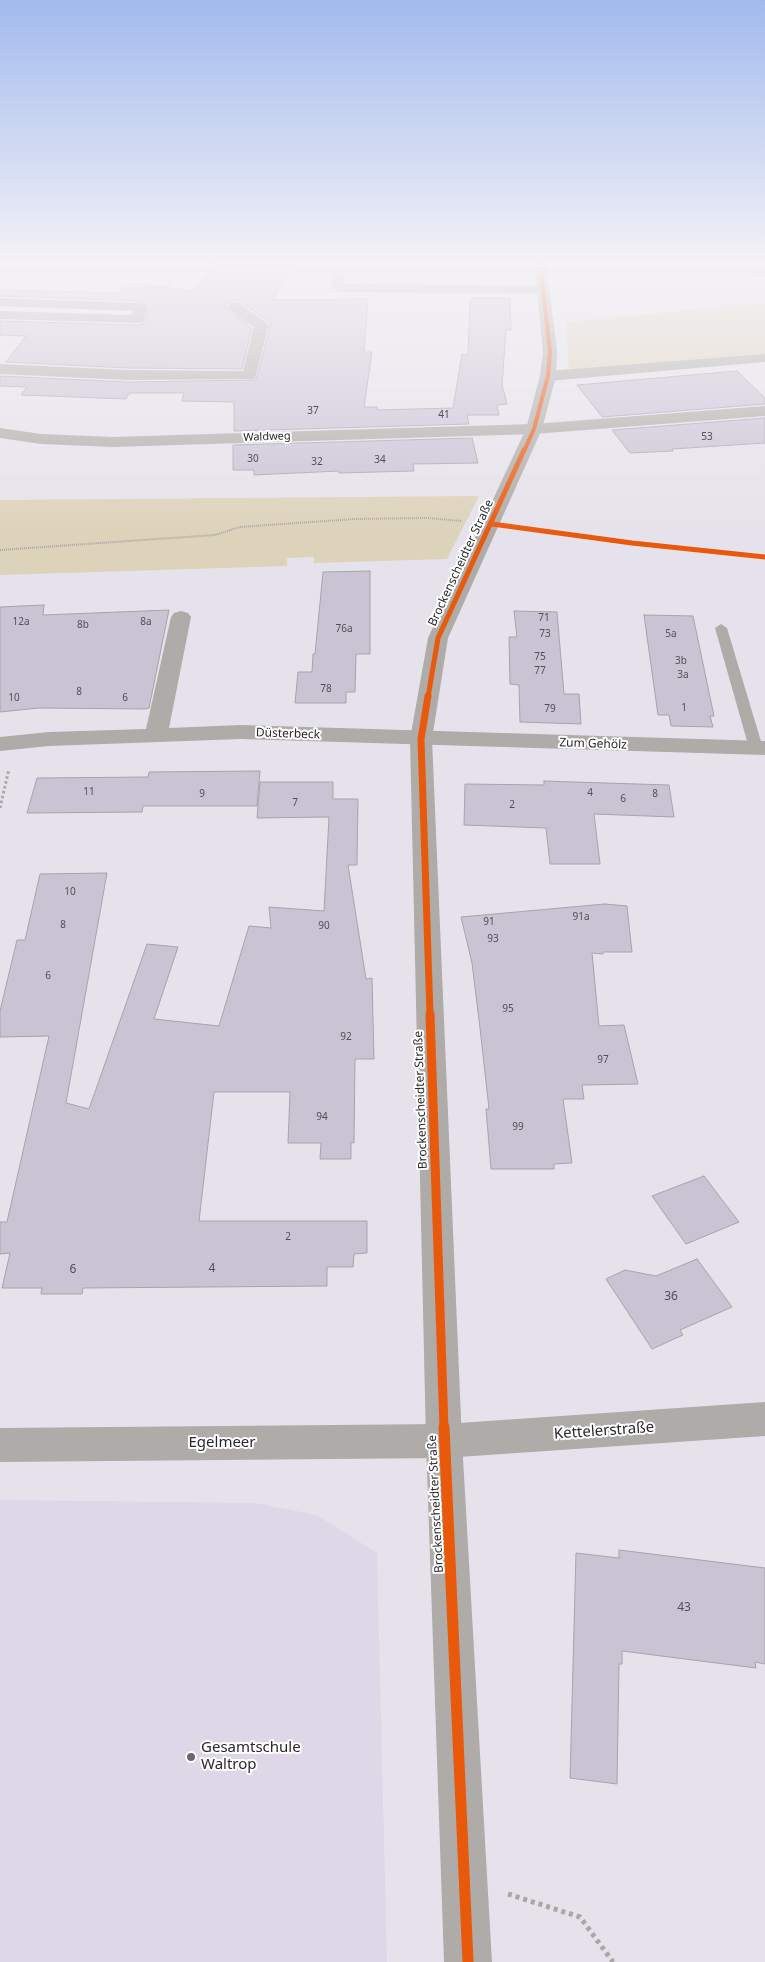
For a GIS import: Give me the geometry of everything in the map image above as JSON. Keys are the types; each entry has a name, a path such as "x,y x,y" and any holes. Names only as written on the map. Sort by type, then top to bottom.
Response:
{"street":[{"path":"0,369 128,375 250,376 256,353"},
{"name":"Brockenscheidter Straße","path":"468,1962 444,1441 421,739 438,638 534,429 548,376 549,353"},
{"path":"548,376 765,358"},
{"path":"534,429 765,411"},
{"name":"Waldweg","path":"0,433 41,439 113,442 534,429"},
{"path":"156,736 181,617"},
{"name":"Düsterbeck","path":"8,743 241,732 421,739"},
{"name":"Zum Gehölz","path":"421,739 760,748"},
{"name":"Kettelerstraße","path":"444,1441 765,1419"},
{"name":"Egelmeer","path":"0,1445 444,1441"}],"lane":[{"path":"721,628 760,748"}],"path":[{"path":"0,550 215,535 240,526 355,519 427,518 765,557"},
{"path":"0,808 8,743"},
{"path":"465,1880 580,1917 613,1962"}],"shaded area":[{"path":"568,353 765,353 765,356 569,370"},
{"path":"479,496 447,559 314,563 314,557 287,558 287,566 0,575 0,500"},
{"name":"Gesamtschule Waltrop","path":"0,1500 254,1503 317,1515 377,1553 387,1962 0,1962"}],"building":[{"path":"13,353 246,353 242,369 128,368 6,362"},
{"path":"263,353 372,353 364,407 377,407 377,410 453,408 462,354 504,353 502,385 507,404 497,405 499,415 467,415 469,424 234,431 234,402 182,401 184,393 129,393 126,399 21,395 27,387 0,386 0,376 128,382 256,380"},
{"path":"737,371 765,398 765,404 602,417 577,385"},
{"path":"765,418 765,443 672,449 673,451 630,453 612,430"},
{"path":"472,438 478,463 413,464 414,471 339,473 339,471 254,475 254,470 233,470 233,445"},
{"path":"370,571 370,654 356,654 355,692 346,692 346,703 295,703 298,672 312,672 323,572"},
{"path":"44,605 43,615 169,610 149,708 39,708 0,712 0,607"},
{"path":"514,611 557,612 564,694 579,694 581,724 520,722 519,685 510,684 509,637 517,637"},
{"path":"644,615 693,616 714,716 710,716 713,727 671,726 669,715 658,715"},
{"path":"260,771 257,806 143,806 142,812 27,813 37,778 148,777 149,772"},
{"path":"544,781 669,785 674,817 594,814 600,864 550,864 546,828 464,825 465,784 544,785"},
{"path":"260,782 333,782 333,799 358,799 357,865 348,865 366,979 372,978 374,1059 355,1059 354,1143 351,1142 351,1159 320,1159 321,1143 288,1143 290,1092 214,1092 199,1221 367,1221 367,1253 354,1254 353,1267 327,1267 327,1286 83,1288 82,1294 41,1294 42,1288 2,1288 10,1253 0,1254 0,1222 7,1222 49,1036 0,1037 0,1011 17,940 25,940 40,874 107,873 66,1103 89,1109 147,944 178,947 154,1019 219,1026 249,926 271,928 269,907 324,911 329,817 257,818"},
{"path":"605,904 627,906 632,952 592,953 599,1026 624,1025 638,1084 582,1085 584,1099 563,1099 572,1163 554,1164 554,1169 491,1169 486,1109 489,1109 480,1028 472,963 461,917"},
{"path":"704,1176 739,1222 686,1244 652,1196"},
{"path":"697,1259 732,1307 680,1330 683,1335 652,1349 606,1279 625,1270 656,1276"},
{"path":"619,1550 765,1568 765,1664 755,1662 756,1668 622,1651 622,1664 619,1664 617,1784 570,1778 576,1553 619,1558"}],"cycle path":[{"path":"468,1962 444,1441 421,739 438,638 534,429 548,376 550,353"},
{"path":"492,524 632,543 765,557"}],"place":[{"name":"Gesamtschule Waltrop","path":"191,1757"}]}
